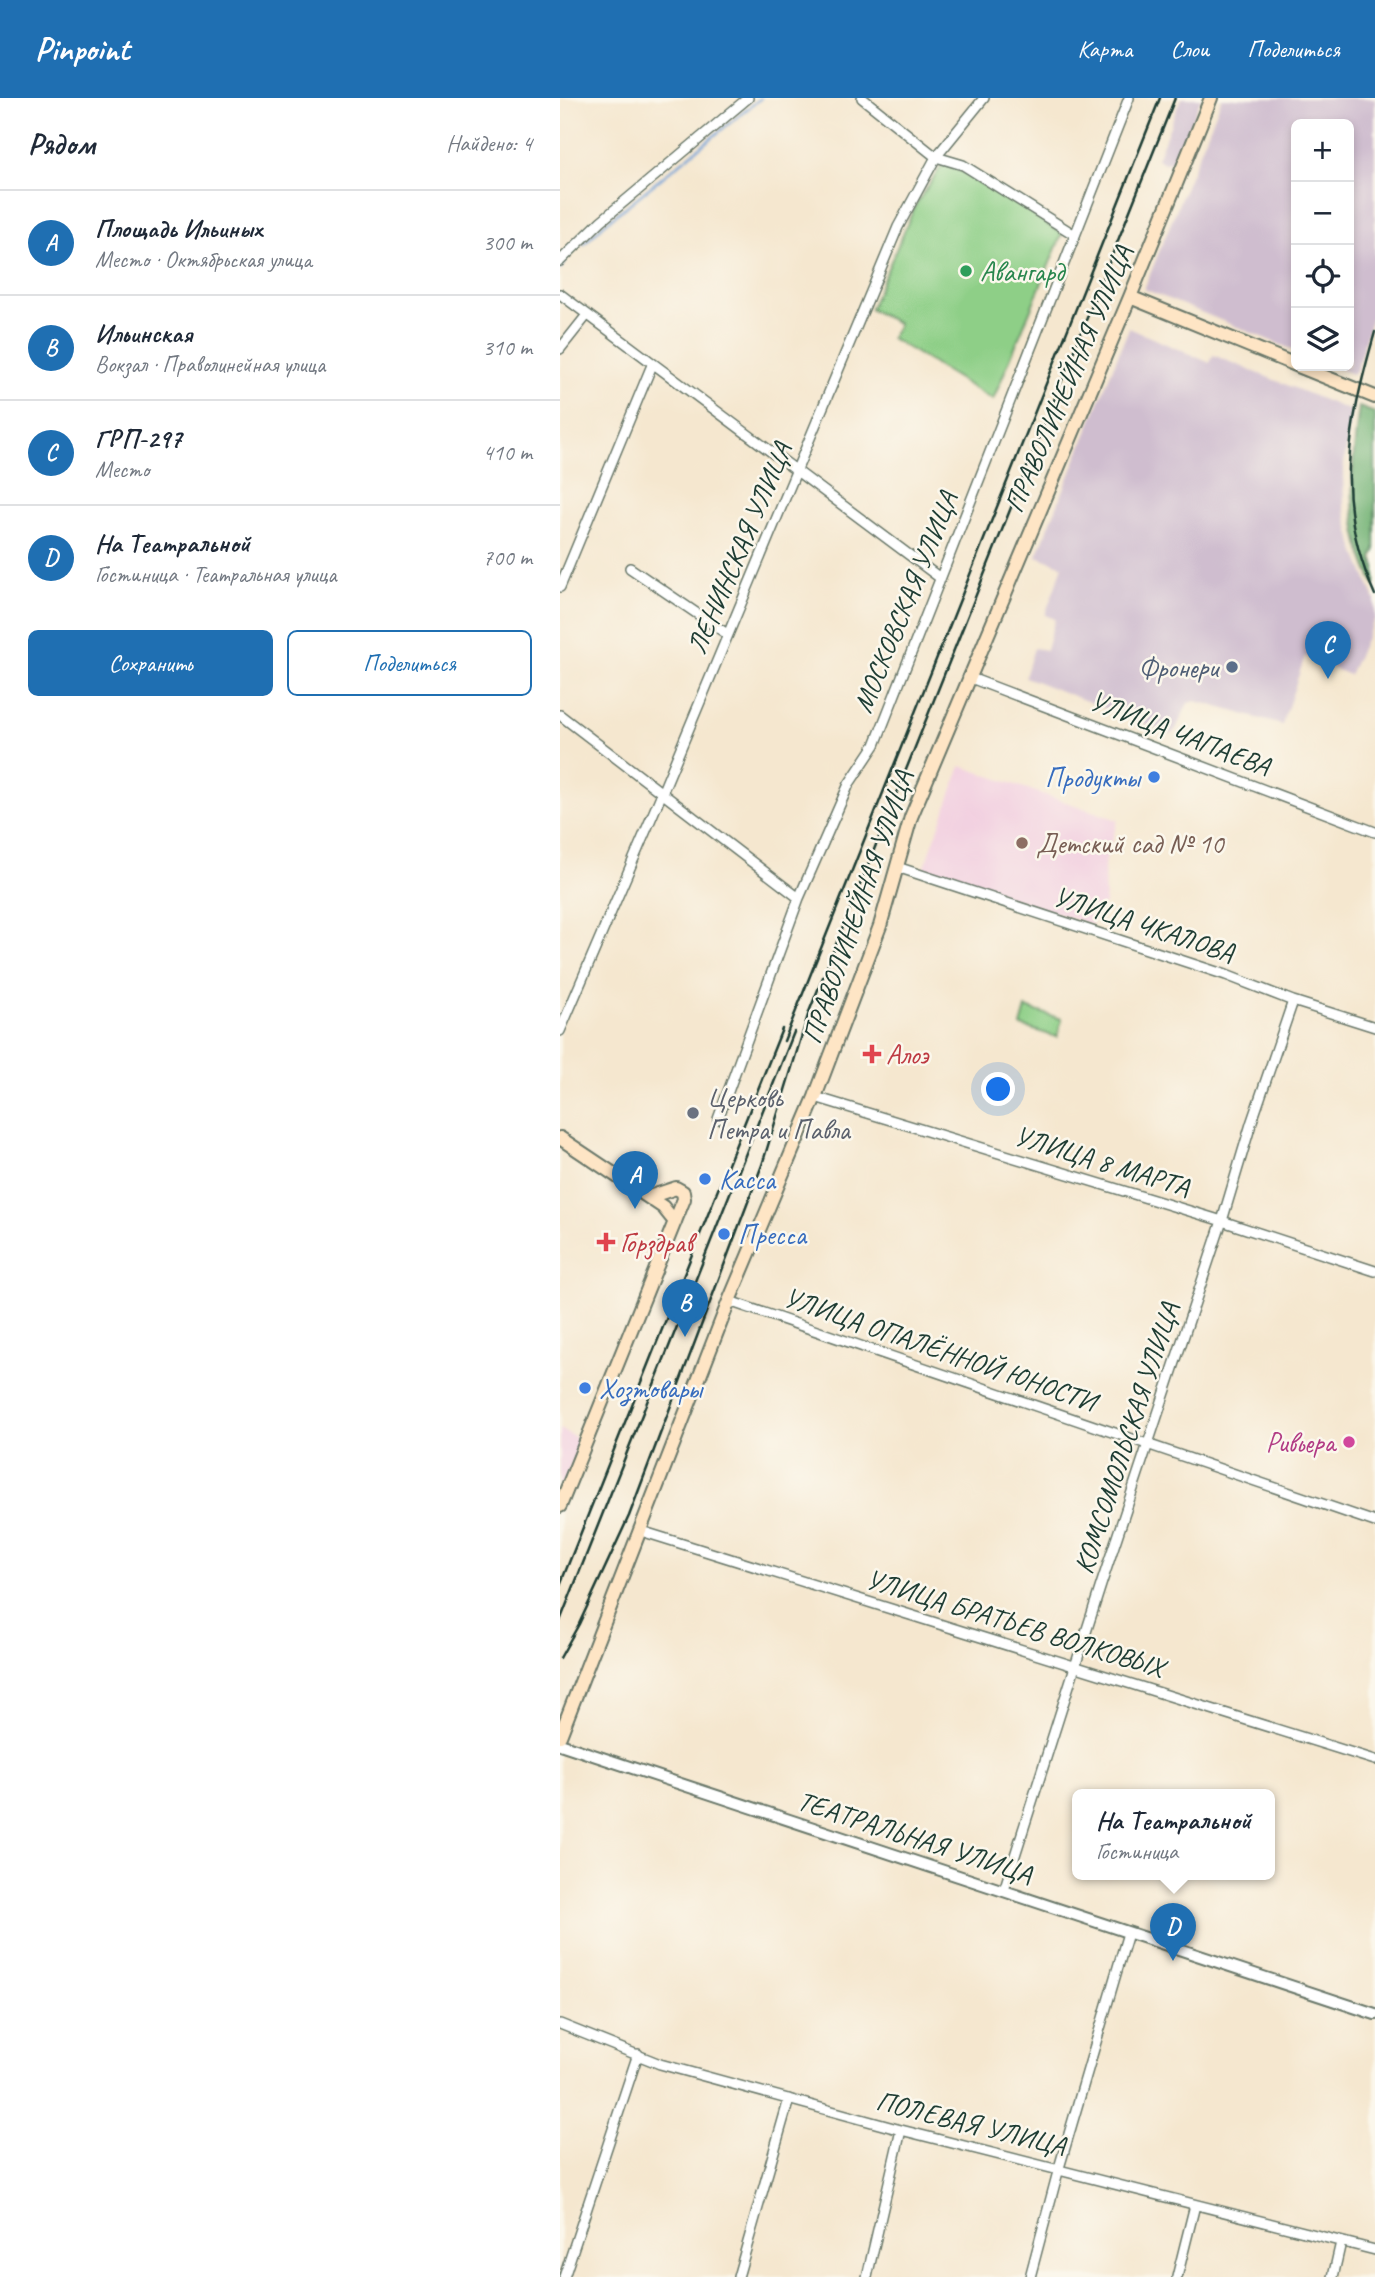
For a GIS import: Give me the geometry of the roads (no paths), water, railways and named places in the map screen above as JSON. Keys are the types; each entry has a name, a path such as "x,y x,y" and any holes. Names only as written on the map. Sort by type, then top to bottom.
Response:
{"main road":[{"name":"ПРАВОЛИНЕЙНАЯ УЛИЦА","path":"560,1736 729,1301 815,1097 880,926 911,817 1211,98"},
{"path":"1130,297 1291,363"},
{"path":"1312,371 1375,397"},
{"path":"560,1138 663,1207 675,1222"},
{"path":"560,1506 684,1199 683,1192 673,1188 649,1197"}],"street":[{"path":"560,261 601,220 748,98"},
{"path":"862,98 936,157 963,165 1075,235"},
{"name":"ЛЕНИНСКАЯ УЛИЦА","path":"560,1031 898,227 936,157 984,98"},
{"name":"МОСКОВСКАЯ УЛИЦА","path":"718,1119 799,898 849,784 875,745 1129,98"},
{"path":"560,294 940,579"},
{"path":"560,349 587,315"},
{"path":"560,587 652,365"},
{"path":"630,568 727,634"},
{"name":"УЛИЦА ЧАПАЕВА","path":"968,677 1375,832"},
{"path":"560,715 799,898"},
{"name":"УЛИЦА ЧКАЛОВА","path":"897,867 1375,1027"},
{"name":"КОМСОМОЛЬСКАЯ УЛИЦА","path":"1004,1890 1293,1001"},
{"name":"УЛИЦА 8 МАРТА","path":"815,1097 1222,1221 1375,1271"},
{"name":"УЛИЦА ОПАЛЁННОЙ ЮНОСТИ","path":"729,1301 1375,1522"},
{"name":"УЛИЦА БРАТЬЕВ ВОЛКОВЫХ","path":"641,1531 1375,1760"},
{"name":"ТЕАТРАЛЬНАЯ УЛИЦА","path":"560,1744 1375,2014"},
{"path":"1030,2277 1128,1933"},
{"name":"ПОЛЕВАЯ УЛИЦА","path":"560,2024 660,2064 901,2130 1375,2250"},
{"path":"564,2277 638,2054"},
{"path":"738,2277 789,2099"},
{"path":"867,2277 901,2130"},
{"path":"1177,2277 1195,2205"},
{"path":"1333,2277 1341,2242"}],"waterway":[{"path":"584,244 603,225 761,98"},
{"path":"560,269 566,261"}],"railway":[{"path":"784,1041 1160,98"},
{"path":"560,1658 579,1624 629,1516 762,1165 809,1012 1175,98"},
{"path":"1375,332 1358,400 1349,464 1353,528 1375,595"},
{"path":"560,1585 782,1029"},
{"path":"560,1621 794,1032"}],"place":[{"name":"Авангард","path":"966,271"},
{"name":"Фронери","path":"1232,667"},
{"name":"ГРП-297","path":"1328,679"},
{"name":"Продукты","path":"1154,777"},
{"name":"Детский сад № 10","path":"1022,843"},
{"name":"Алоэ","path":"872,1054"},
{"name":"Церковь Петра и Павла","path":"693,1113"},
{"name":"Касса","path":"705,1179"},
{"name":"Площадь Ильиных","path":"635,1209"},
{"name":"Пресса","path":"724,1234"},
{"name":"Горздрав","path":"606,1242"},
{"name":"Ильинская","path":"685,1337"},
{"name":"Хозтовары","path":"585,1388"},
{"name":"Ривьера","path":"1349,1442"},
{"name":"На Театральной","path":"1173,1961"}]}
